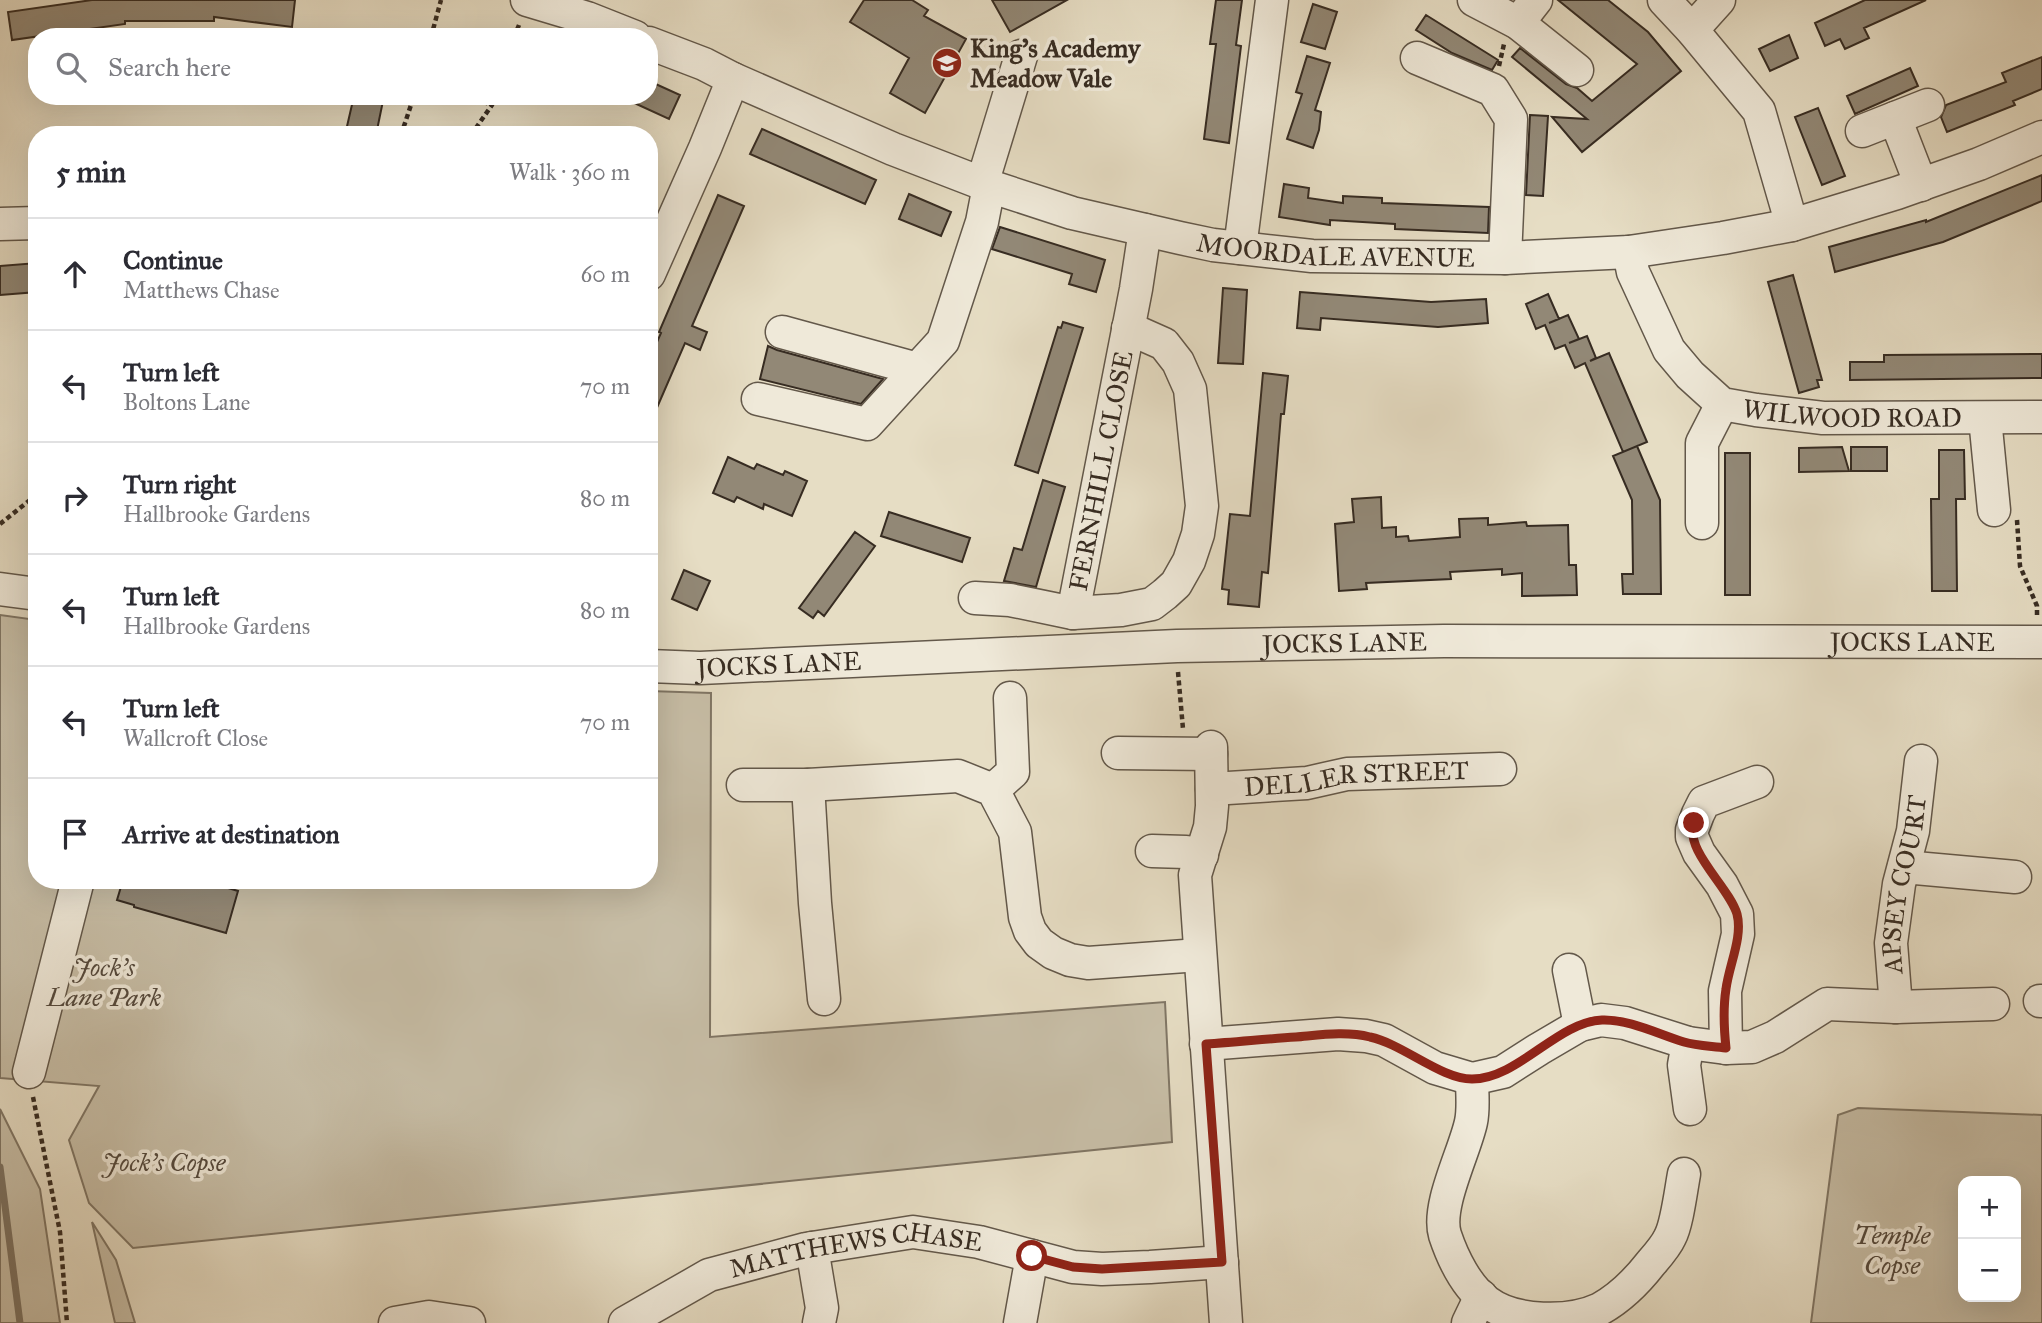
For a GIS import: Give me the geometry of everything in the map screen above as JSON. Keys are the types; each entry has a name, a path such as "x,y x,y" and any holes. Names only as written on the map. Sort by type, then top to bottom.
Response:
{"street":[{"path":"527,0 612,28"},
{"path":"1240,248 1272,0"},
{"path":"1474,0 1527,11 1577,70"},
{"path":"1664,0 1759,110 1792,225"},
{"path":"1692,30 1719,0"},
{"name":"MOORDALE AVENUE","path":"658,46 704,64 893,149 985,185 1072,213 1213,245 1312,256 1505,258 1629,252 1792,225 1921,185 2042,137"},
{"path":"758,399 867,424 943,341 982,222 985,185 1021,56"},
{"path":"1417,58 1493,90 1511,119 1505,258"},
{"path":"658,254 733,79"},
{"path":"1863,131 1928,105"},
{"path":"1895,118 1921,185"},
{"path":"0,224 28,223"},
{"name":"FERNHILL CLOSE","path":"1073,613 1145,230"},
{"name":"WILWOOD ROAD","path":"1629,252 1633,272 1669,351 1690,376 1722,404 1823,418 2042,417"},
{"name":"FERNHILL CLOSE","path":"970,597 1010,600 1073,613 1121,610 1152,604 1176,584 1189,561 1198,534 1202,506 1190,388 1178,362 1164,344 1128,328"},
{"path":"782,332 917,369"},
{"name":"WILWOOD ROAD","path":"1702,523 1702,443 1722,404"},
{"name":"WILWOOD ROAD","path":"1985,418 1994,510"},
{"path":"0,589 28,593"},
{"name":"JOCKS LANE","path":"658,666 700,667 1177,646 1430,641 2042,642"},
{"path":"993,790 1013,772 1010,698"},
{"path":"1118,753 1205,752 1212,789 1210,827 1195,875 1226,1323"},
{"name":"APSEY COURT","path":"1896,1007 1891,943 1899,884 1913,831 1922,761"},
{"name":"DELLER STREET","path":"1212,789 1307,783 1347,774 1500,769"},
{"path":"743,785 808,785 958,776 993,790 1015,832 1025,917 1030,931 1039,943 1070,960 1088,963 1199,955"},
{"path":"1726,1048 1725,990 1738,934 1737,914 1699,853 1692,830 1704,802 1757,782"},
{"path":"808,785 824,999"},
{"path":"1152,851 1202,855"},
{"path":"1904,867 2015,877"},
{"path":"29,1072 76,889"},
{"path":"1569,970 1580,1026"},
{"path":"1206,1044 1338,1034 1366,1036 1384,1040 1435,1068 1472,1079 1503,1072 1580,1026 1601,1020 1625,1023 1688,1043 1726,1048 1752,1047 1775,1037 1827,1004 1896,1007 1993,1004"},
{"path":"1688,1043 1684,1065 1690,1109"},
{"path":"1472,1079 1471,1122 1453,1174 1443,1227 1459,1268 1475,1292 1475,1310 1500,1309 1531,1318 1551,1320 1598,1310 1633,1284 1671,1236 1684,1174"},
{"name":"MATTHEWS CHASE","path":"625,1323 709,1275 812,1248 913,1232 979,1242 1073,1267 1102,1269 1222,1262"},
{"path":"812,1248 821,1315"},
{"path":"1020,1323 1032,1256"},
{"path":"397,1323 429,1317 469,1323"}],"path":[{"path":"433,28 441,0"},
{"path":"1493,90 1504,44 1527,11"},
{"path":"404,126 411,105"},
{"path":"477,126 491,105"},
{"path":"0,524 28,502"},
{"path":"1994,510 2018,523 2020,566 2036,606 2042,606"},
{"path":"1177,660 1184,741 1205,752"},
{"path":"29,1072 60,1232 67,1323"}],"green space":[{"path":"0,615 28,619 28,889 658,889 658,691 711,693 710,1037 1165,1002 1172,1142 133,1248 89,1203 69,1140 99,1086 0,1078"},
{"name":"Temple Copse","path":"1858,1108 2042,1115 2042,1323 1811,1323 1838,1115"},
{"path":"0,1109 40,1189 60,1323 0,1323"},
{"path":"92,1222 116,1260 135,1323 115,1323"}],"building":[{"path":"92,0 295,0 292,27 214,17 214,21 125,21 125,24 97,28 28,28 28,38 12,40 8,12"},
{"path":"864,0 912,0 928,10 924,16 966,39 925,113 890,93 909,58 850,22"},
{"path":"992,0 1067,0 1010,32"},
{"path":"1216,0 1242,0 1236,45 1241,46 1229,143 1204,139 1216,44 1210,44"},
{"path":"1558,0 1608,0 1648,32 1681,71 1582,152 1552,117 1587,119 1512,57 1520,48 1592,101 1637,64"},
{"path":"1865,0 1926,0 1864,28 1869,38 1845,49 1840,39 1825,46 1815,23"},
{"path":"1313,4 1337,12 1325,49 1301,42"},
{"path":"1426,15 1498,60 1492,70 1452,53 1416,30"},
{"path":"1789,35 1798,58 1770,71 1759,49"},
{"path":"1307,56 1330,63 1315,110 1321,112 1313,148 1287,139 1302,94 1296,92"},
{"path":"2042,57 2042,89 2013,101 2015,105 1947,132 1941,117 1946,105 2006,82 2002,73"},
{"path":"1910,68 1918,86 1855,114 1847,96"},
{"path":"658,85 680,95 669,119 639,105 658,105"},
{"path":"352,105 382,105 378,126 347,126"},
{"path":"1818,108 1845,176 1822,185 1795,117"},
{"path":"1530,115 1548,116 1543,196 1526,195"},
{"path":"762,129 876,180 865,204 750,154"},
{"path":"2042,175 2042,201 1943,242 1835,272 1829,247 1926,222"},
{"path":"1284,184 1309,188 1308,198 1343,203 1343,196 1382,198 1382,203 1489,207 1488,233 1395,229 1395,224 1330,220 1330,225 1279,217"},
{"path":"909,194 951,212 941,236 899,219"},
{"path":"718,195 744,206 692,326 707,332 700,350 685,343 658,405 659,332"},
{"path":"1000,227 1105,260 1096,292 1069,284 1072,274 992,249"},
{"path":"28,264 28,293 0,295 0,266"},
{"path":"1793,275 1822,380 1817,380 1819,387 1799,393 1768,282"},
{"path":"1223,288 1247,290 1243,364 1218,363"},
{"path":"1300,292 1431,302 1486,299 1488,323 1438,327 1321,318 1320,330 1297,328"},
{"path":"1548,294 1559,319 1568,315 1579,339 1569,343 1587,336 1596,358 1590,361 1609,353 1647,442 1623,452 1585,363 1575,368 1565,345 1555,349 1545,325 1536,329 1526,304"},
{"path":"1063,322 1083,328 1038,473 1015,465 1058,327 1061,328"},
{"path":"768,346 883,379 861,404 760,379"},
{"path":"2042,354 2042,378 1850,380 1850,362 1884,362 1884,355"},
{"path":"1263,373 1288,376 1284,414 1281,414 1268,573 1262,572 1259,607 1228,604 1229,590 1222,589 1230,514 1250,516"},
{"path":"1637,446 1660,500 1661,594 1623,594 1622,574 1633,574 1632,500 1613,456"},
{"path":"1842,447 1849,471 1799,472 1799,448"},
{"path":"1851,447 1887,447 1887,471 1851,471"},
{"path":"1939,450 1964,450 1965,499 1956,499 1957,591 1932,591 1931,499 1939,499"},
{"path":"1725,453 1750,453 1750,595 1725,595"},
{"path":"728,457 754,469 757,464 783,475 785,471 807,481 792,516 764,504 763,509 737,497 734,502 713,493"},
{"path":"1043,480 1065,487 1036,587 1004,581 1014,548 1022,550"},
{"path":"1381,497 1382,528 1396,527 1396,537 1408,536 1409,541 1460,537 1459,519 1488,518 1488,525 1526,522 1527,526 1568,525 1569,565 1576,565 1577,595 1522,596 1522,573 1502,575 1502,569 1450,572 1451,579 1366,583 1367,589 1339,591 1335,524 1354,522 1352,499"},
{"path":"889,512 970,538 962,562 881,536"},
{"path":"855,532 875,546 824,616 818,611 813,618 799,608"},
{"path":"684,570 710,581 697,610 672,599"},
{"path":"120,889 238,891 226,933 117,900"}],"waterway":[{"path":"0,1167 20,1323"}],"place":[{"name":"King's Academy Meadow Vale","path":"947,63"}],"route":[{"path":"1032,1256 1073,1267 1102,1269 1222,1262 1206,1044 1338,1034 1366,1036 1384,1040 1435,1068 1472,1079 1503,1072 1580,1026 1601,1020 1625,1023 1688,1043 1726,1048 1725,990 1738,934 1737,914 1699,853 1692,837 1694,823"}],"park label":[{"name":"Jock's Lane Park","path":"104,982"},
{"name":"Jock's Copse","path":"164,1162"}]}
